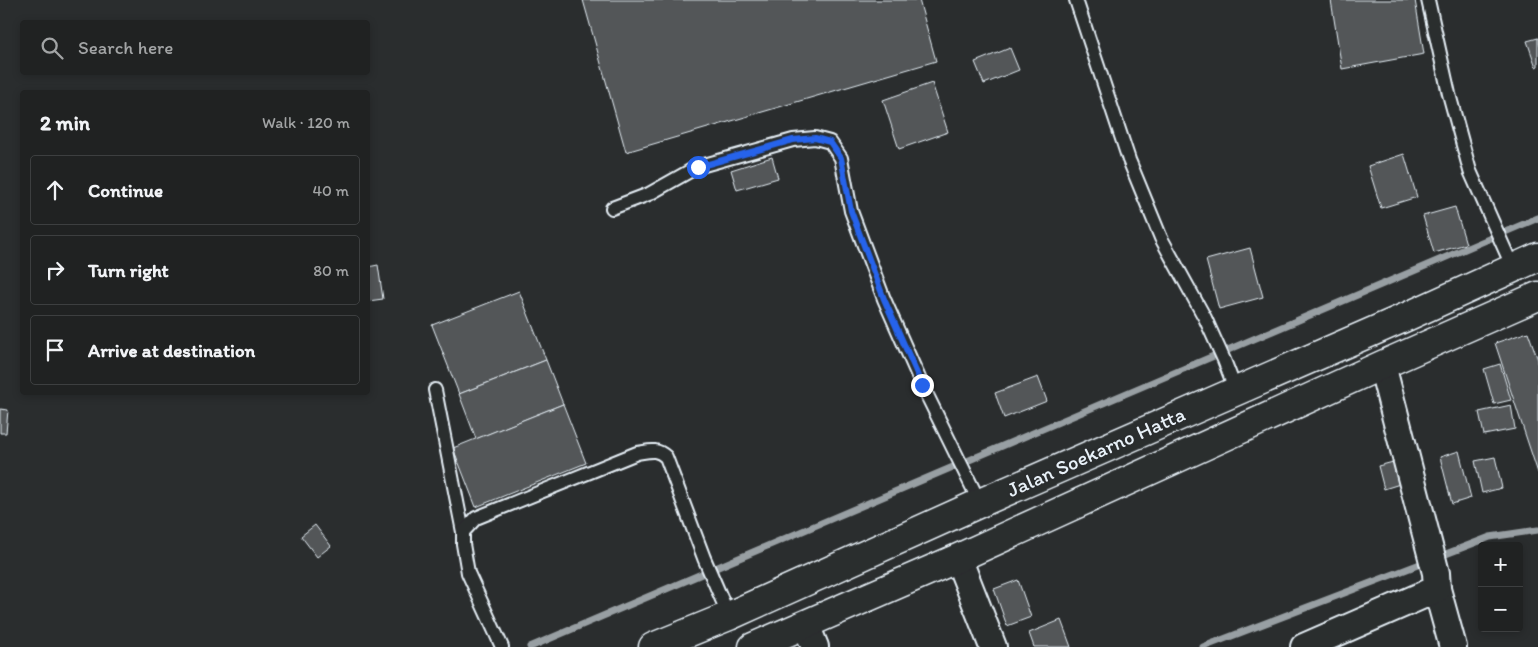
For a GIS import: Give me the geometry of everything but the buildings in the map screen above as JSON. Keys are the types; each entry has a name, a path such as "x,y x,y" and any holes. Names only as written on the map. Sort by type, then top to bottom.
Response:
{"highway":[{"name":"Jalan Soekarno Hatta","path":"653,647 729,616 980,503 1406,317 1509,258 1538,257"},
{"name":"Jalan Soekarno Hatta","path":"753,647 810,636 958,558 1538,296"}],"street":[{"path":"1382,365 1453,647"},
{"path":"958,558 993,647"},
{"path":"1304,647 1437,581"}],"lane":[{"path":"1076,0 1129,160 1162,238 1205,318 1236,391"},
{"path":"1428,0 1449,94 1470,171 1509,258"},
{"path":"612,208 649,194 698,167 793,140 815,138 830,142 841,158 851,211 884,299 922,385 980,503"},
{"path":"435,390 463,532 468,573 500,644"},
{"path":"463,532 476,518 637,453 654,450 666,457 704,558 729,616"}],"waterway":[{"path":"530,647 1538,218"},
{"path":"1438,557 1490,537 1538,530"},
{"path":"1203,647 1428,561"}],"route":[{"path":"698,167 793,140 815,138 830,142 841,158 851,211 884,299 922,385"}]}
